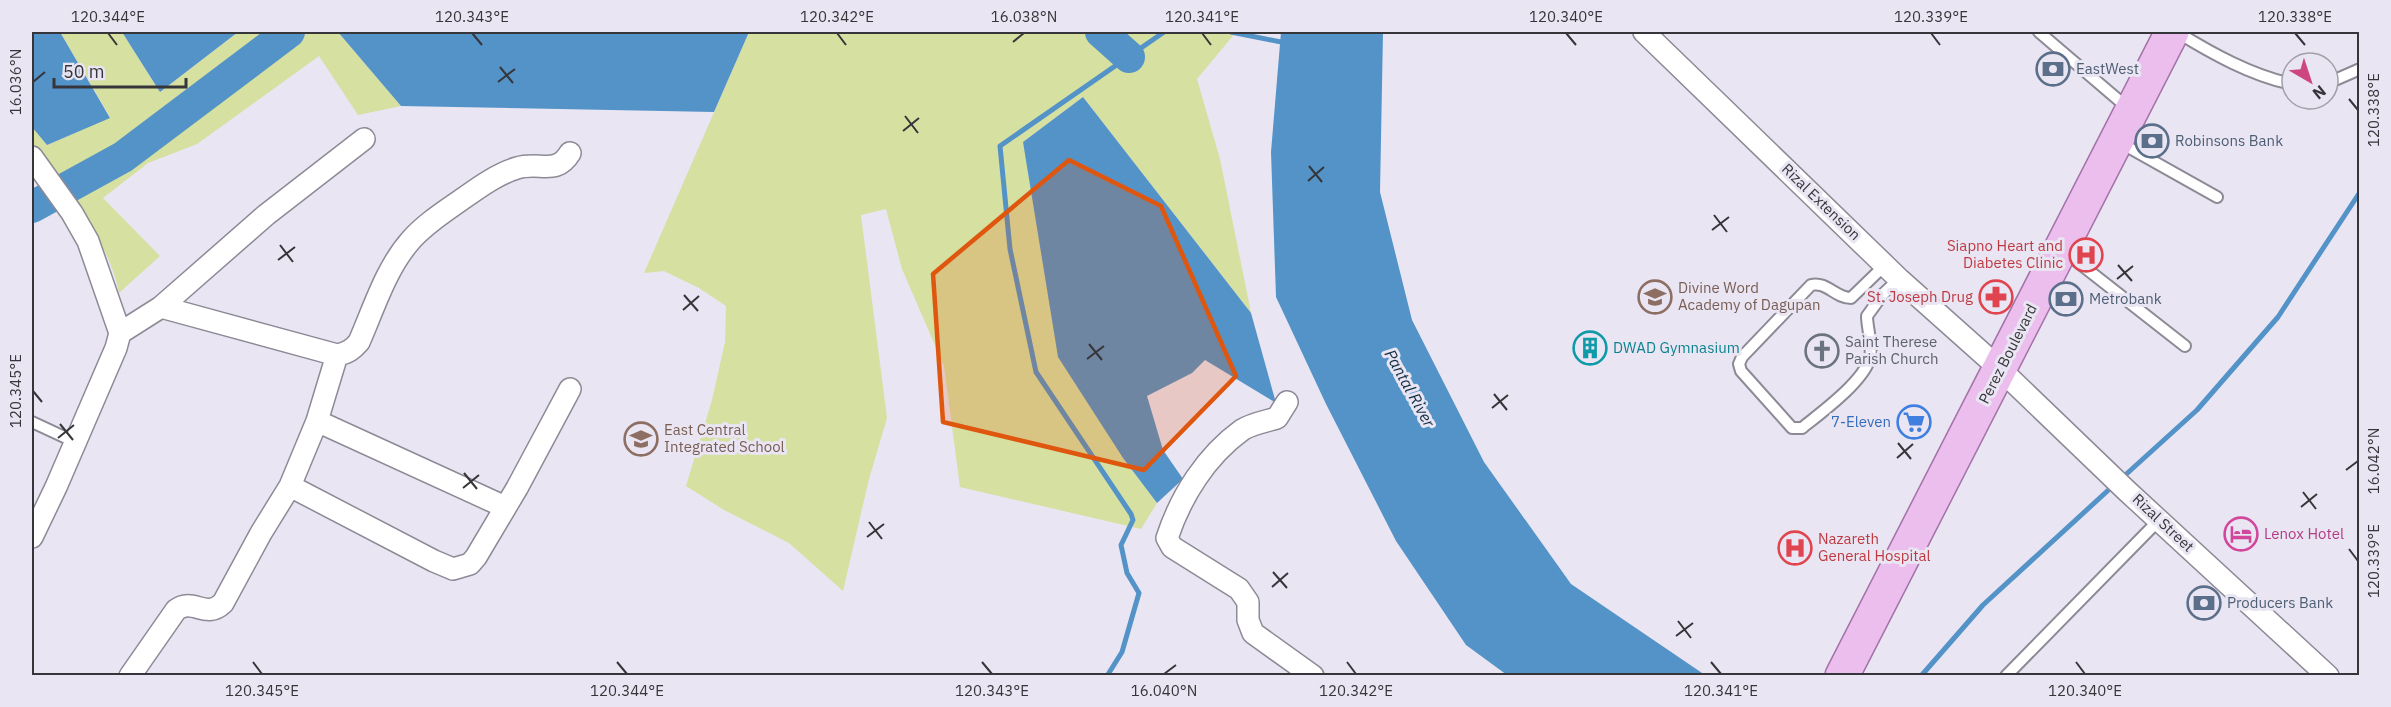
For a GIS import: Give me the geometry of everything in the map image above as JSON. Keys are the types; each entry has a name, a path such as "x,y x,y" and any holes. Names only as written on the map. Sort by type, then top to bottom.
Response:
{"main road":[{"name":"Perez Boulevard","path":"1842,675 2169,35"}],"street":[{"name":"Rizal Extension","path":"1644,32 1666,39 1892,272 2000,369"},
{"path":"120,333 161,307 266,215 364,139"},
{"path":"161,307 337,355 353,350 359,342 389,274 411,240 480,186 517,168 542,165 555,167 562,164 570,153"},
{"path":"32,157 72,213 88,242 120,333 116,348 32,537"},
{"path":"130,675 176,610 188,605 209,611 216,610 224,603 261,533 290,486 317,421 337,355"},
{"name":"Rizal Street","path":"2000,369 2159,520 2328,675"},
{"path":"290,486 434,561 453,569 470,564 527,471 570,389"},
{"path":"1287,402 1278,418 1243,429 1200,471 1176,512 1167,537 1172,547 1239,589 1248,602 1248,620 1253,633 1313,675"},
{"path":"317,421 505,507"}],"lane":[{"path":"2039,32 2131,111"},
{"path":"2169,35 2280,82"},
{"path":"2340,78 2360,69"},
{"path":"2116,141 2138,151 2217,197"},
{"path":"2061,249 2185,346"},
{"path":"1892,272 1883,294 1867,316 1870,356 1864,370 1837,398 1802,428 1792,428 1741,371 1739,364 1742,357 1811,285 1823,285 1842,298 1851,298 1892,272"},
{"path":"32,422 75,442"},
{"path":"2006,675 2159,520"}],"highlighted area":[{"path":"1069,160 1161,206 1236,376 1144,470 943,422 933,274"}],"green space":[{"path":"60,32 122,32 160,92 238,32 338,32 401,106 358,115 319,56 197,144 148,163 103,198 160,256 119,293 107,256 70,192 58,174 32,150 32,127 47,145 110,117"},
{"path":"749,32 1236,32 1197,79 1220,159 1251,313 1083,97 1023,142 1123,458 1157,503 1141,529 960,487 944,366 902,269 886,209 861,215 887,418 869,479 843,591 789,543 724,510 686,486 712,400 725,342 726,306 699,288 664,271 644,273"}],"water":[{"path":"32,32 60,32 110,118 47,145 32,127"},
{"path":"122,32 238,32 160,92"},
{"path":"338,32 749,32 714,112 401,106"},
{"name":"Pantal River","path":"1281,32 1383,32 1380,192 1412,320 1484,462 1571,584 1705,675 1507,675 1466,645 1396,541 1326,404 1276,297 1271,152"},
{"path":"1083,97 1251,313 1276,403 1205,360 1192,373 1147,396 1163,450 1183,479 1157,503 1123,458 1058,357 1023,142"}],"waterway":[{"path":"32,207 123,157 289,32"},
{"path":"1101,32 1129,57"},
{"path":"1107,676 1122,652 1139,593 1127,573 1121,545 1133,520 1036,372 1010,249 1000,146 1164,32"},
{"path":"1231,32 1286,43"},
{"path":"2122,478 2197,410 2278,317 2360,192"},
{"path":"1921,676 1983,605 2115,484"}],"place":[{"name":"EastWest","path":"2053,69"},
{"name":"Robinsons Bank","path":"2152,141"},
{"name":"Siapno Heart and Diabetes Clinic","path":"2086,255"},
{"name":"Divine Word Academy of Dagupan","path":"1655,297"},
{"name":"St. Joseph Drug","path":"1996,297"},
{"name":"Metrobank","path":"2066,299"},
{"name":"DWAD Gymnasium","path":"1590,348"},
{"name":"Saint Therese Parish Church","path":"1822,351"},
{"name":"7-Eleven","path":"1914,422"},
{"name":"East Central Integrated School","path":"641,439"},
{"name":"Lenox Hotel","path":"2241,534"},
{"name":"Nazareth General Hospital","path":"1795,548"},
{"name":"Producers Bank","path":"2204,603"}]}
